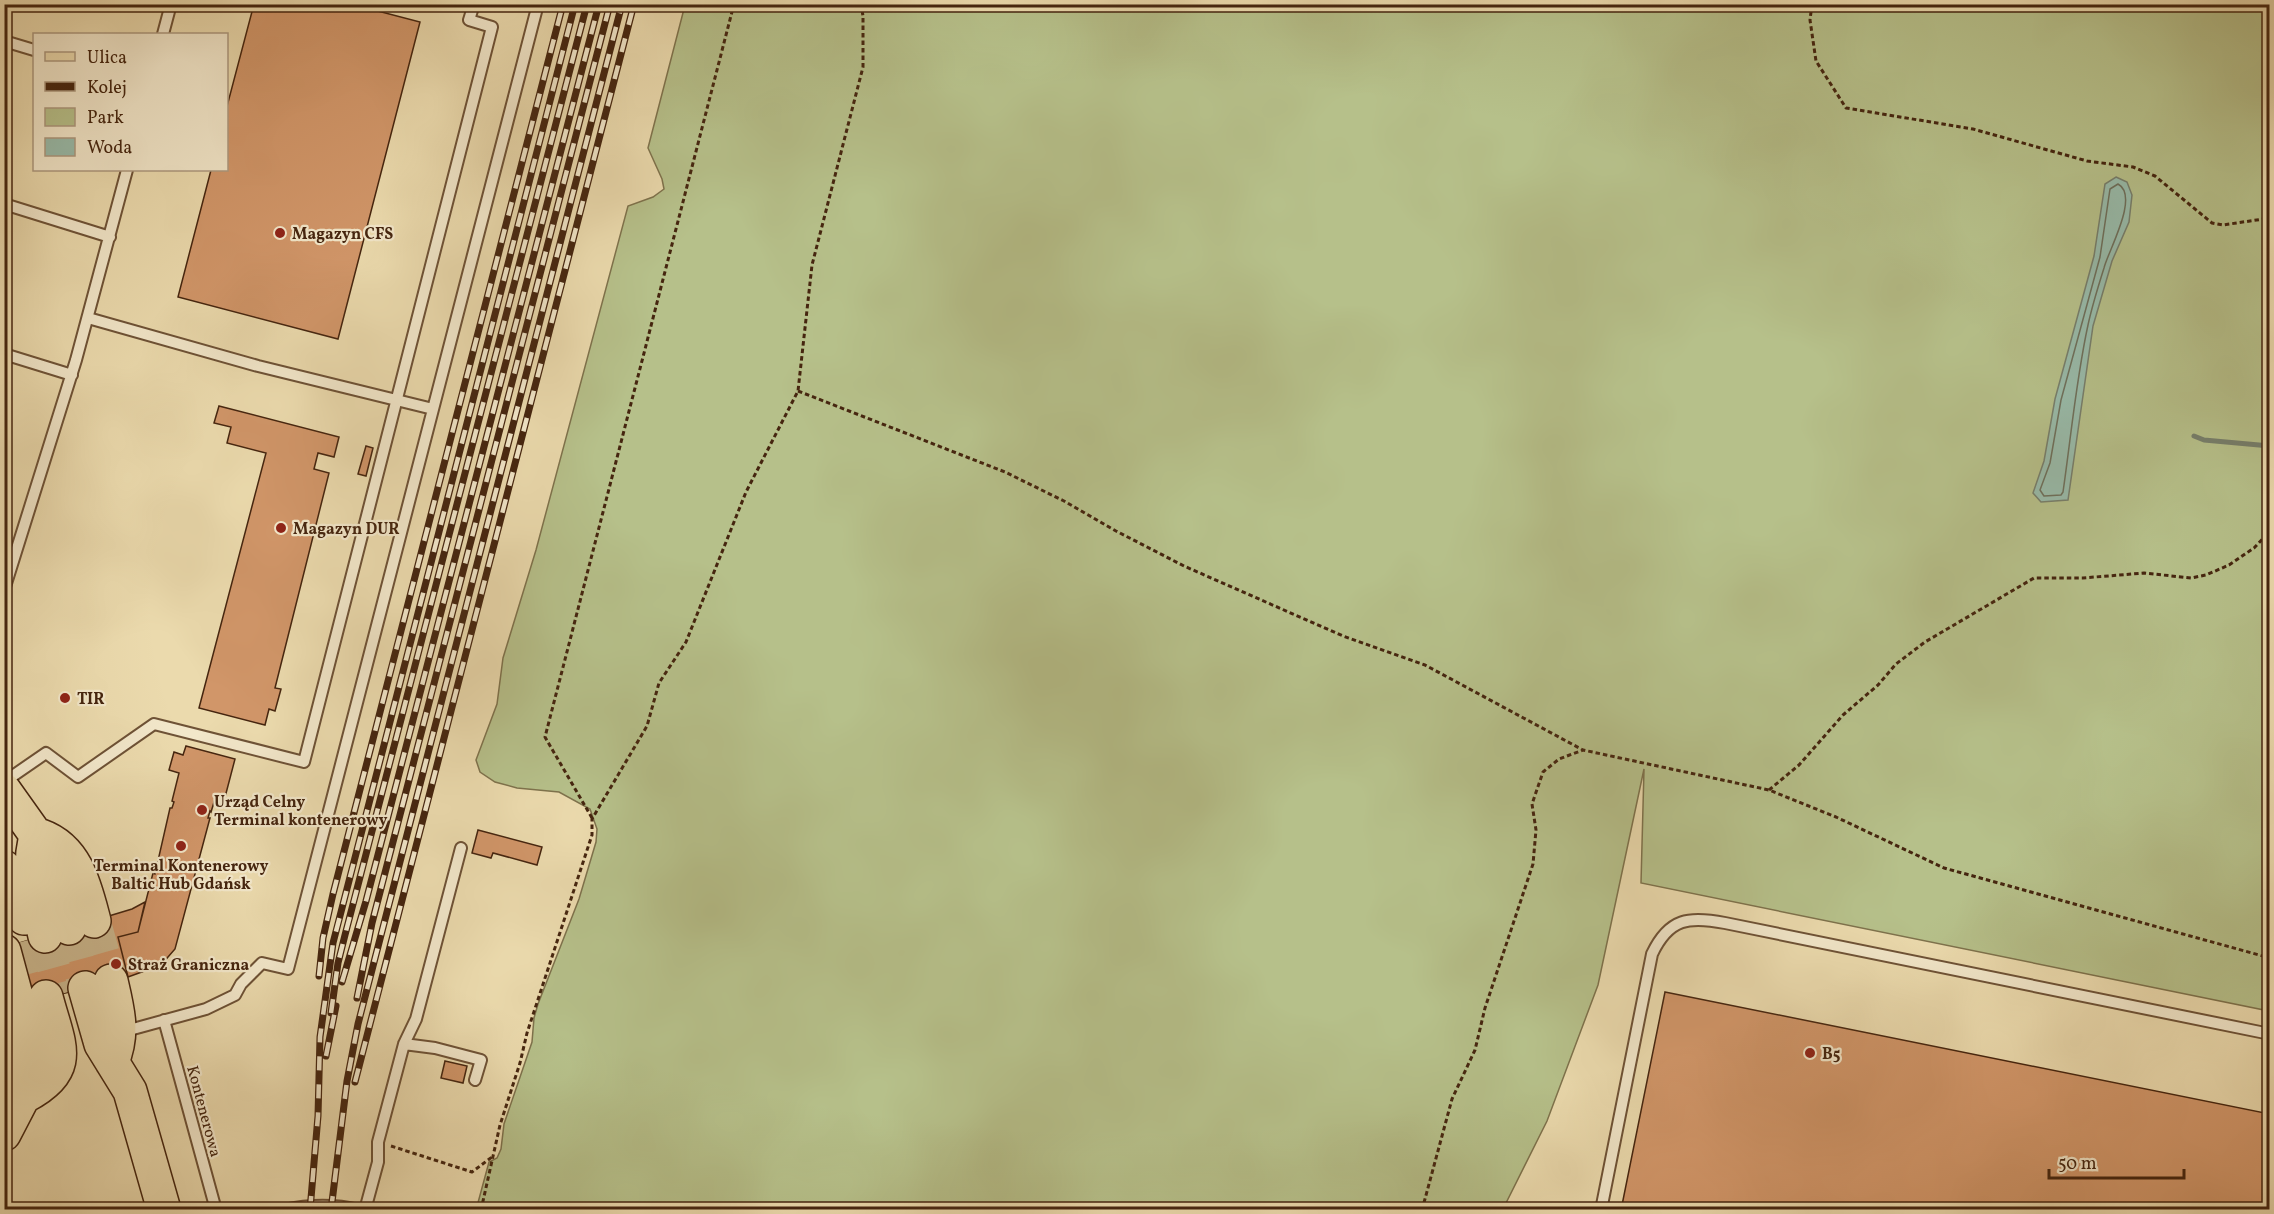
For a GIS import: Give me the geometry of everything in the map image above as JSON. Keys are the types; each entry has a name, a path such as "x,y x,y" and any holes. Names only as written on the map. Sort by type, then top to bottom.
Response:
{"main road":[{"path":"4,790 36,835 61,848 76,866 84,884 49,934 34,1074 4,1134"},
{"path":"36,835 31,876 34,898 49,934"},
{"path":"6,872 8,894 49,934"},
{"path":"23,1097 54,1075 60,1060 59,1045 72,991 116,1047 164,1209"},
{"path":"4,997 25,1071 23,1097"},
{"path":"4,1059 18,1081 23,1097"}],"lane":[{"path":"163,33 171,4"},
{"path":"4,782 46,753 78,777 154,724 304,762 492,27 469,20 474,4"},
{"path":"116,1047 164,1020 206,1009 235,994 241,984 262,963 288,969 538,4"},
{"path":"4,41 33,51"},
{"path":"4,590 72,375 127,171"},
{"path":"4,204 110,237"},
{"path":"88,318 258,366 433,409"},
{"path":"4,354 72,375"},
{"path":"365,1209 378,1162 378,1142 404,1044 414,1027 460,848"},
{"path":"1601,1209 1652,954 1660,936 1672,926 1687,921 1706,920 1725,923 2270,1034"},
{"name":"Kontenerowa","path":"164,1020 216,1209"},
{"path":"404,1044 435,1048 481,1060 475,1080"},
{"path":"283,1209 300,1206 359,1209"}],"path":[{"path":"480,1209 500,1125 527,1033 592,835 592,819 545,737 734,4"},
{"path":"592,819 647,726 659,683 686,642 746,492 798,391 812,265 863,67 861,4"},
{"path":"1812,4 1810,20 1816,61 1846,108 1973,129 2087,161 2133,167 2155,176 2212,223 2223,225 2270,218"},
{"path":"798,391 1005,472 1184,566 1343,636 1425,665 1583,750 1769,790 1836,817 1944,868 2270,958"},
{"path":"1769,790 1799,765 1843,715 1878,685 1896,664 1925,642 2034,578 2084,578 2144,573 2191,578 2206,575 2229,565 2254,548 2270,531"},
{"path":"1422,1209 1452,1099 1475,1050 1485,1008 1533,864 1536,830 1532,804 1543,771 1559,759 1583,750"},
{"path":"378,1142 472,1172 494,1156"}],"green space":[{"path":"685,5 2269,5 2269,1011 1641,883 1644,769 1598,985 1547,1121 1503,1209 476,1210 489,1162 497,1158 501,1149 504,1124 532,1042 538,1004 579,899 596,842 597,829 590,809 559,792 517,788 495,782 480,772 476,760 497,704 503,658 536,550 628,206 653,197 664,189 648,148"}],"water":[{"path":"2116,177 2127,182 2132,195 2129,222 2112,261 2093,326 2068,500 2041,502 2033,493 2044,461 2055,399 2094,256 2105,184"}],"building":[{"name":"Magazyn CFS","path":"254,4 351,4 420,22 338,339 178,297 211,171 228,171 228,102"},
{"name":"Magazyn DUR","path":"219,406 339,437 334,457 318,453 314,469 329,473 275,688 281,689 275,711 269,709 265,725 199,708 266,453 227,443 231,427 214,423"},
{"path":"366,446 373,448 366,476 358,474"},
{"name":"Terminal Kontenerowy Baltic Hub Gdańsk","path":"186,746 235,759 224,801 215,799 210,811 175,949 161,965 128,977 118,937 138,932 153,873 155,874 170,808 174,802 172,801 179,773 169,770 174,752 183,755"},
{"path":"478,830 542,847 537,865 493,853 491,858 472,853"},
{"path":"145,902 138,932 118,937 128,977 22,1004 6,947 132,909"},
{"name":"B5","path":"1665,992 2270,1114 2270,1210 1621,1210"},
{"path":"445,1061 467,1066 463,1083 441,1078"}],"waterway":[{"path":"2194,436 2204,440 2270,446"}],"tunnel":[{"path":"94,921 111,981"},
{"path":"69,928 85,988"},
{"path":"45,936 61,994"},
{"path":"21,942 37,1000"}],"railway":[{"path":"319,976 323,938 333,894 563,4"},
{"path":"310,1210 318,1116 320,1037 333,943 575,4"},
{"path":"331,1013 338,963 345,935 587,4"},
{"path":"342,982 366,901 599,4"},
{"path":"357,998 372,923 610,4"},
{"path":"331,1210 347,1081 358,1024 622,4"},
{"path":"355,1082 634,4"},
{"path":"326,1056 336,1006"}],"place":[{"name":"Magazyn CFS","path":"280,233"},
{"name":"Magazyn DUR","path":"281,528"},
{"name":"TIR","path":"65,698"},
{"name":"Urząd Celny Terminal kontenerowy","path":"202,810"},
{"name":"Terminal Kontenerowy Baltic Hub Gdańsk","path":"181,846"},
{"name":"Straż Graniczna","path":"116,964"},
{"name":"B5","path":"1810,1053"}]}
